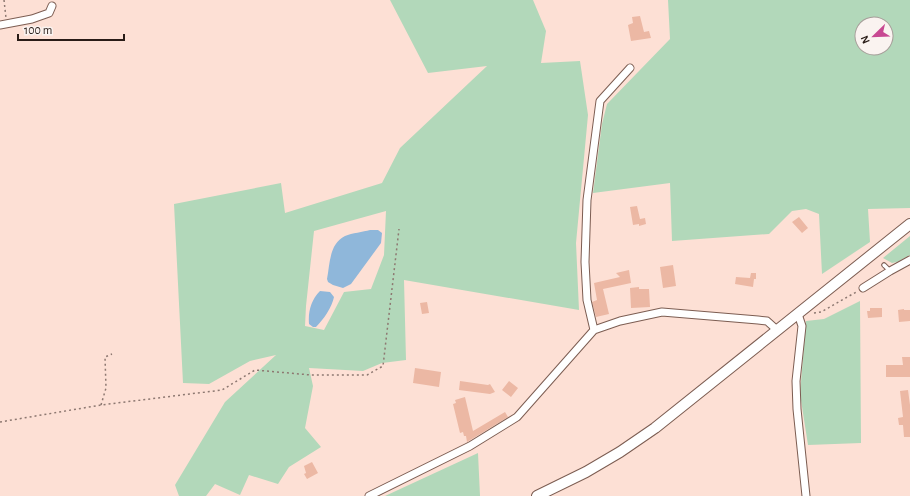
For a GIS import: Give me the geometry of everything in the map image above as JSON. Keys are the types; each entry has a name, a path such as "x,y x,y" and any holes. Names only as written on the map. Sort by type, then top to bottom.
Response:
{"main road":[{"path":"537,496 586,472 620,452 655,428 910,224"}],"street":[{"path":"3,24 32,19 49,13 52,6"},
{"path":"594,330 587,300 585,262 586,200 600,101 630,68"},
{"path":"863,288 910,260"},
{"path":"369,496 470,446 517,417 594,330 620,321 662,312 767,321 777,330"},
{"path":"798,314 802,326 796,381 797,409 806,496"}],"lane":[{"path":"884,265 890,271"}],"path":[{"path":"3,24 4,0"},
{"path":"0,422 101,405 222,390 255,370 311,375 367,375 383,366 399,229"},
{"path":"814,313 821,312 863,288"},
{"path":"101,405 106,388 105,357 112,354"}],"green space":[{"path":"390,0 533,0 546,31 541,63 580,61 588,115 576,243 579,310 404,280 406,360 382,363 363,371 309,368 313,386 305,428 321,447 289,467 278,484 249,475 240,495 215,484 206,496 179,496 175,485 225,402 276,355 250,361 209,384 183,383 174,204 281,183 285,213 382,183 400,148 487,66 428,73","holes":["386,211 384,255 371,289 344,292 324,330 305,326 314,231"]},
{"path":"668,0 910,0 910,208 868,209 870,242 822,274 819,214 806,209 792,211 769,234 672,241 670,183 593,193 602,124 607,104 670,39"},
{"path":"910,236 910,255 892,263 883,258"},
{"path":"860,301 861,443 808,445 800,394 806,321 824,319"},
{"path":"478,453 480,496 385,496"}],"water":[{"path":"370,230 378,230 382,233 381,243 351,284 343,288 328,282 327,279 331,255 336,244 345,236"},
{"path":"320,291 330,292 334,297 330,309 325,317 316,327 313,327 309,324 309,315 312,302"}],"building":[{"path":"640,16 644,32 649,31 651,38 631,41 628,25 633,23 632,17"},
{"path":"637,206 640,219 645,218 646,224 639,226 639,224 633,225 630,207"},
{"path":"799,217 808,228 802,233 792,222"},
{"path":"673,265 676,286 663,288 660,267"},
{"path":"629,270 631,283 603,289 609,314 596,317 592,302 597,300 594,283 620,277 616,273"},
{"path":"751,273 756,273 756,279 754,279 753,287 735,284 736,277 750,278"},
{"path":"639,287 639,289 649,289 650,307 631,308 630,288"},
{"path":"427,302 429,313 422,314 420,303"},
{"path":"870,308 882,308 882,317 868,318 867,311 870,311"},
{"path":"898,310 910,310 910,321 899,322"},
{"path":"902,357 910,357 910,377 886,377 886,365 903,365"},
{"path":"415,368 441,372 439,387 413,383"},
{"path":"460,381 490,384 495,392 490,394 459,390"},
{"path":"509,381 518,388 511,397 502,390"},
{"path":"908,390 910,405 910,437 904,437 903,425 899,425 898,418 903,417 900,391"},
{"path":"465,397 473,431 505,412 508,417 467,442 466,436 464,436 463,432 460,433 453,404 456,403 455,400"},
{"path":"312,462 318,473 307,479 304,474 306,473 304,466"}]}
